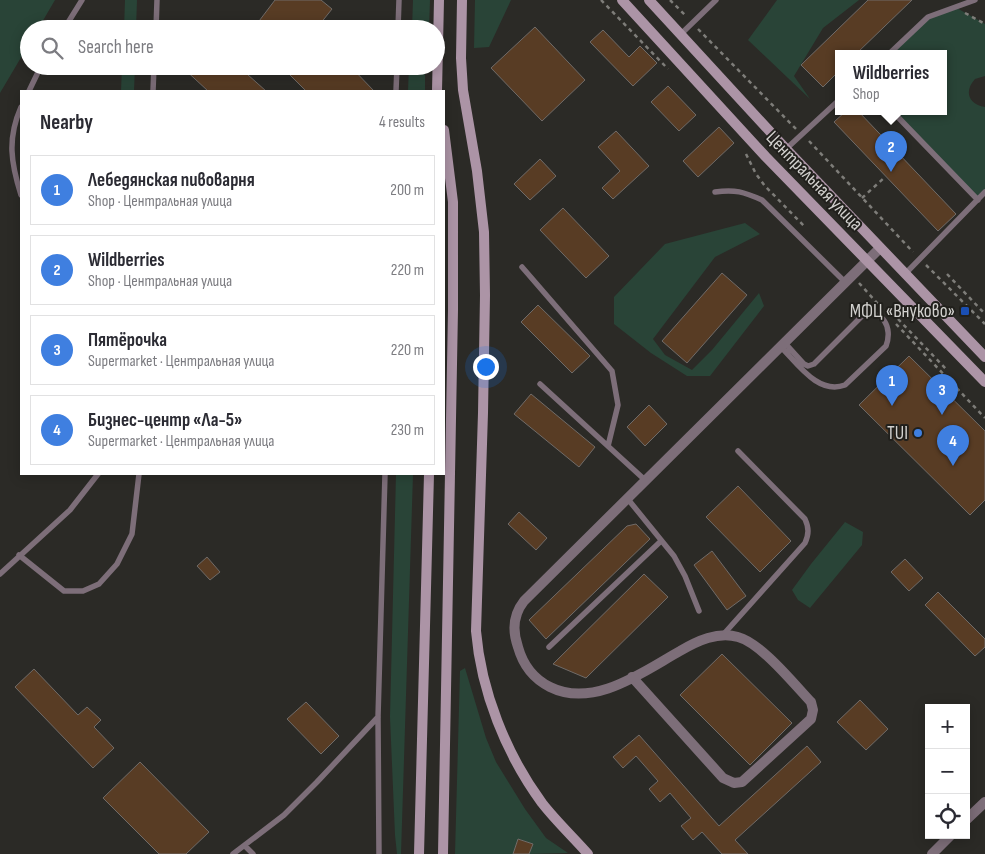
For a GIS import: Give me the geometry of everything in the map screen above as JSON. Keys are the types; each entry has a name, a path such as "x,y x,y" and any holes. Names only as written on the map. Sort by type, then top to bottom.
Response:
{"main road":[{"path":"439,0 439,20"},
{"path":"462,0 460,38 463,90 479,187 484,232 483,403 476,631 479,660 496,715 506,741 518,764 544,805 588,854"},
{"name":"Центральная улица","path":"622,0 766,157 985,382"},
{"name":"Центральная улица","path":"649,0 786,149 985,357"},
{"path":"438,75 438,88"},
{"path":"443,854 453,310 453,202 445,138"},
{"path":"419,854 429,475"}],"street":[{"path":"632,677 723,778 734,783 742,782 810,720 813,710 811,702 756,646 738,637 722,636 702,639 632,677 620,684 577,693 558,691 539,680 524,663 514,630 517,610 524,601 880,248"},
{"path":"970,816 985,802"},
{"path":"932,854 947,839"}],"lane":[{"path":"70,20 82,0"},
{"path":"156,20 157,0"},
{"path":"398,0 398,20"},
{"path":"680,34 716,0"},
{"path":"893,50 928,17 975,0"},
{"path":"30,90 37,75"},
{"path":"153,90 154,75"},
{"path":"396,90 397,75"},
{"path":"786,149 835,104"},
{"path":"20,110 11,150 13,167 20,192"},
{"path":"896,115 978,200"},
{"path":"715,192 730,190 746,192 762,200 849,279"},
{"path":"905,274 985,192"},
{"path":"522,267 612,371 618,405 608,446"},
{"path":"867,314 882,318 886,323 889,340 886,346 840,388 831,388 816,382 782,344 804,364 808,366 814,364 861,316 867,314"},
{"path":"540,384 645,480"},
{"path":"722,636 805,543 808,536 808,527 805,519 738,451"},
{"path":"0,574 70,510 97,475"},
{"path":"19,555 64,591 83,591 99,584 117,564 132,534 139,475"},
{"path":"379,854 378,717 385,475"},
{"path":"626,498 674,556 686,576 699,611"},
{"path":"549,647 661,541"},
{"path":"234,854 284,815 378,717"},
{"path":"245,846 253,854"}],"path":[{"path":"602,0 669,71"},
{"path":"670,0 692,23"},
{"path":"955,7 985,24"},
{"path":"743,149 756,174 765,186 811,233"},
{"path":"862,198 885,177"},
{"path":"920,258 985,324"},
{"path":"947,274 985,314"},
{"path":"849,279 885,312"},
{"path":"892,319 985,418"},
{"path":"898,319 947,370"}],"green space":[{"path":"0,0 55,0 43,20 20,20 20,59 0,93"},
{"path":"125,0 137,0 136,20 124,20"},
{"path":"413,0 430,0 429,20 412,20"},
{"path":"475,0 511,0 489,47 474,48"},
{"path":"777,0 859,0 823,28 794,76 810,99 748,40"},
{"path":"955,7 985,24 985,76 975,79 969,92 971,100 985,107 985,192 978,200 896,115 947,115 947,50 893,50 928,17"},
{"path":"122,75 135,75 134,90 121,90"},
{"path":"409,75 425,75 425,90 408,90"},
{"path":"745,223 760,234 715,257 653,339 665,355 692,370 712,350 759,293 764,306 710,376 687,376 651,353 614,324 614,297 665,244"},
{"path":"396,475 413,475 401,854 397,854 395,835 390,717"},
{"path":"845,522 863,532 862,545 810,608 798,600 792,590"},
{"path":"465,668 486,738 496,762 525,809 546,838 568,853 529,854 532,844 519,839 513,854 455,854 460,671"}],"building":[{"path":"275,0 321,0 332,9 323,20 260,20"},
{"path":"868,0 912,0 860,50 835,50 835,75 823,87 801,65"},
{"path":"535,27 585,80 542,121 491,68"},
{"path":"603,30 629,57 640,46 657,63 633,86 590,42"},
{"path":"191,75 248,75 265,90 207,90"},
{"path":"290,75 359,75 373,90 305,90"},
{"path":"668,86 696,115 679,131 651,102"},
{"path":"842,115 862,115 956,214 938,231 834,122"},
{"path":"719,127 734,143 698,177 683,161"},
{"path":"616,131 649,166 613,199 602,188 620,171 598,147"},
{"path":"540,159 556,176 530,200 514,184"},
{"path":"563,208 609,256 586,278 540,230"},
{"path":"722,273 747,295 687,363 662,341"},
{"path":"538,305 590,356 572,373 521,322"},
{"path":"909,356 985,431 985,500 970,515 859,405"},
{"path":"531,394 595,447 579,467 514,414"},
{"path":"649,405 667,424 645,446 627,427"},
{"path":"738,486 791,541 760,572 706,517"},
{"path":"519,512 547,538 536,550 508,524"},
{"path":"636,524 650,539 546,639 529,620 627,526"},
{"path":"712,551 746,596 727,610 694,565"},
{"path":"207,557 220,572 210,580 197,566"},
{"path":"905,559 923,578 909,591 891,572"},
{"path":"644,574 668,597 586,678 553,664"},
{"path":"938,592 985,639 985,647 975,656 925,605"},
{"path":"722,654 792,723 750,765 680,695"},
{"path":"34,669 78,715 87,707 101,720 94,727 114,748 93,768 15,687"},
{"path":"860,700 888,729 866,750 837,722"},
{"path":"306,702 339,736 321,754 287,719"},
{"path":"639,735 719,826 807,746 821,762 735,840 748,854 722,854 702,832 693,840 681,826 691,818 670,793 660,802 649,789 658,781 636,756 623,768 613,757"},
{"path":"140,762 209,832 186,854 159,854 103,798"},
{"path":"518,839 533,844 529,854 513,854"}],"place":[{"name":"Wildberries","path":"891,172"},
{"name":"МФЦ «Внуково»","path":"965,311"},
{"name":"Лебедянская пивоварня","path":"892,406"},
{"name":"Пятёрочка","path":"942,415"},
{"name":"TUI","path":"918,433"},
{"name":"Бизнес-центр «Ла-5»","path":"953,466"}]}
